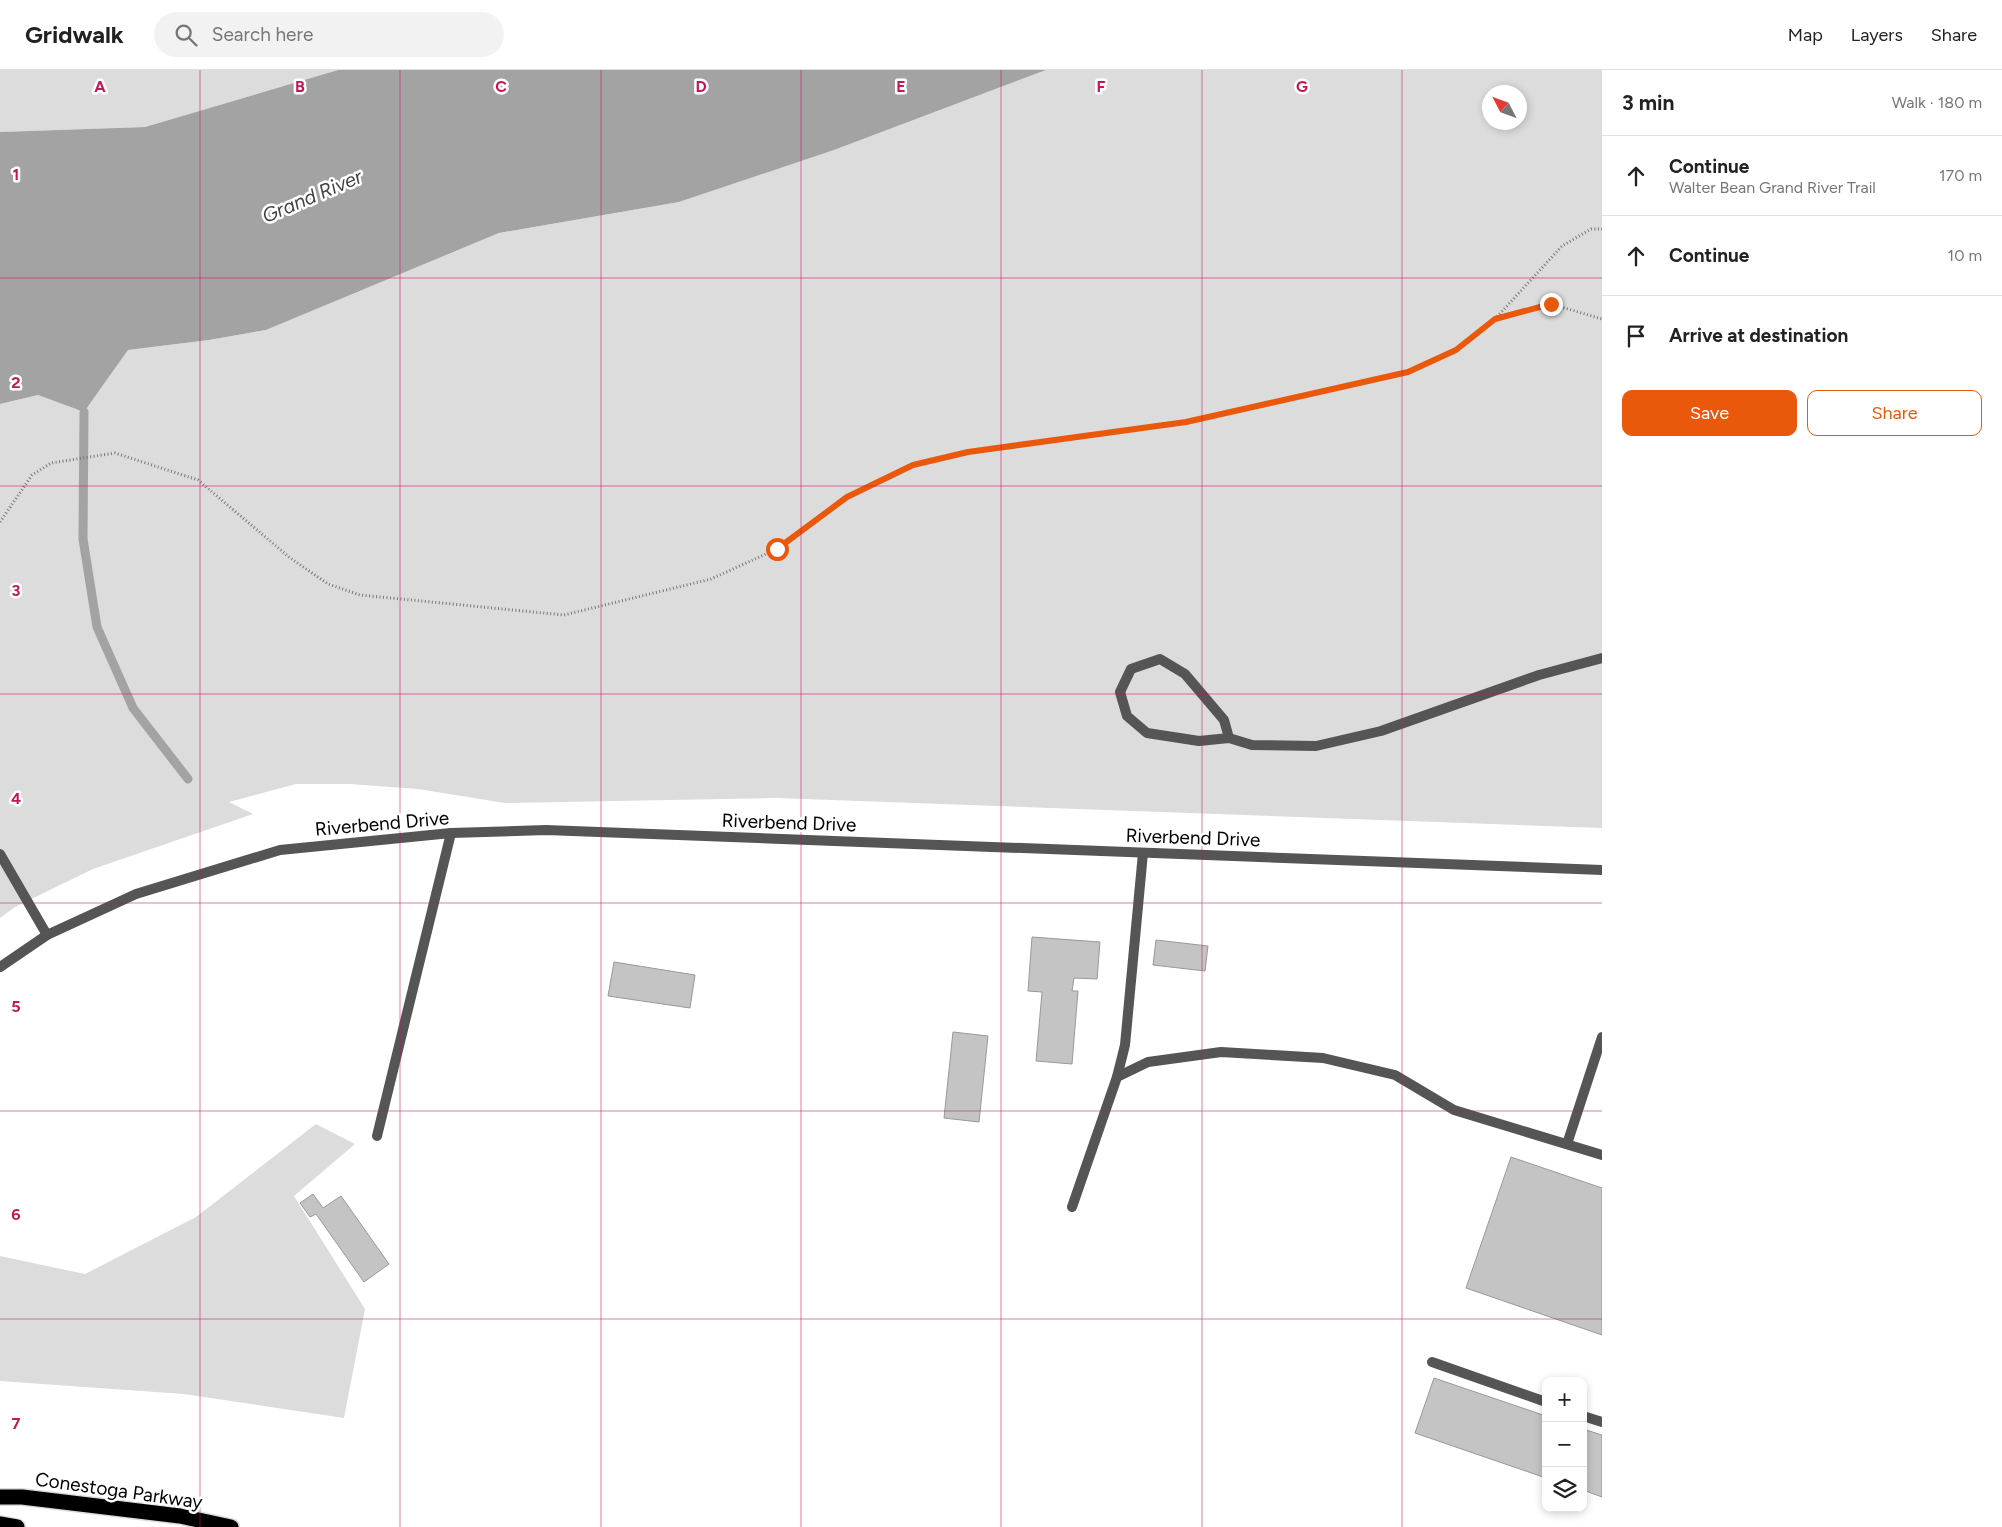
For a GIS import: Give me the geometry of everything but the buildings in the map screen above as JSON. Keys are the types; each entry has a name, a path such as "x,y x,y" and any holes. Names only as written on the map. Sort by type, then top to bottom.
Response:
{"highway":[{"name":"Conestoga Parkway","path":"0,1498 22,1497 180,1516 231,1527"},
{"path":"0,1524 17,1527"}],"street":[{"path":"1228,738 1224,720 1185,674 1160,660 1130,669 1120,692 1127,716 1147,733 1199,741 1228,738 1252,745 1316,746 1382,731 1539,675 1602,658"},
{"name":"Riverbend Drive","path":"0,967 47,935 136,894 280,850 451,834 546,830 1602,870"},
{"path":"377,1136 451,834"},
{"path":"1072,1207 1117,1077 1125,1046 1143,853"},
{"path":"0,854 47,935"},
{"path":"1567,1144 1602,1037"},
{"path":"1117,1077 1148,1062 1221,1052 1323,1058 1395,1076 1454,1110 1602,1156"},
{"path":"1432,1362 1542,1401"},
{"path":"1587,1417 1602,1422"}],"path":[{"path":"0,522 32,475 50,463 115,454 198,480 289,557 328,584 360,595 564,615 711,579 777,549 847,497 913,465 968,452 1186,422 1408,372 1456,350 1495,319 1562,246 1591,229 1602,229"},
{"path":"1495,319 1551,304 1602,320"}],"shaded area":[{"path":"0,70 338,70 145,127 0,132"},
{"path":"1046,70 1602,70 1602,828 777,798 505,803 418,789 349,784 296,784 229,802 253,814 93,869 15,907 0,918 0,404 38,395 84,412 128,350 209,340 266,330 499,233 679,202 834,150"},
{"path":"316,1124 355,1144 294,1196 365,1309 344,1418 184,1394 0,1381 0,1256 85,1274 196,1217"}],"water":[{"name":"Grand River","path":"338,70 1046,70 834,150 679,202 499,233 266,330 209,340 128,350 84,412 38,395 0,404 0,132 145,127"}],"waterway":[{"path":"84,412 83,539 97,627 133,708 188,779"}],"route":[{"path":"777,549 847,497 913,465 968,452 1186,422 1408,372 1456,350 1495,319 1551,304"}]}
